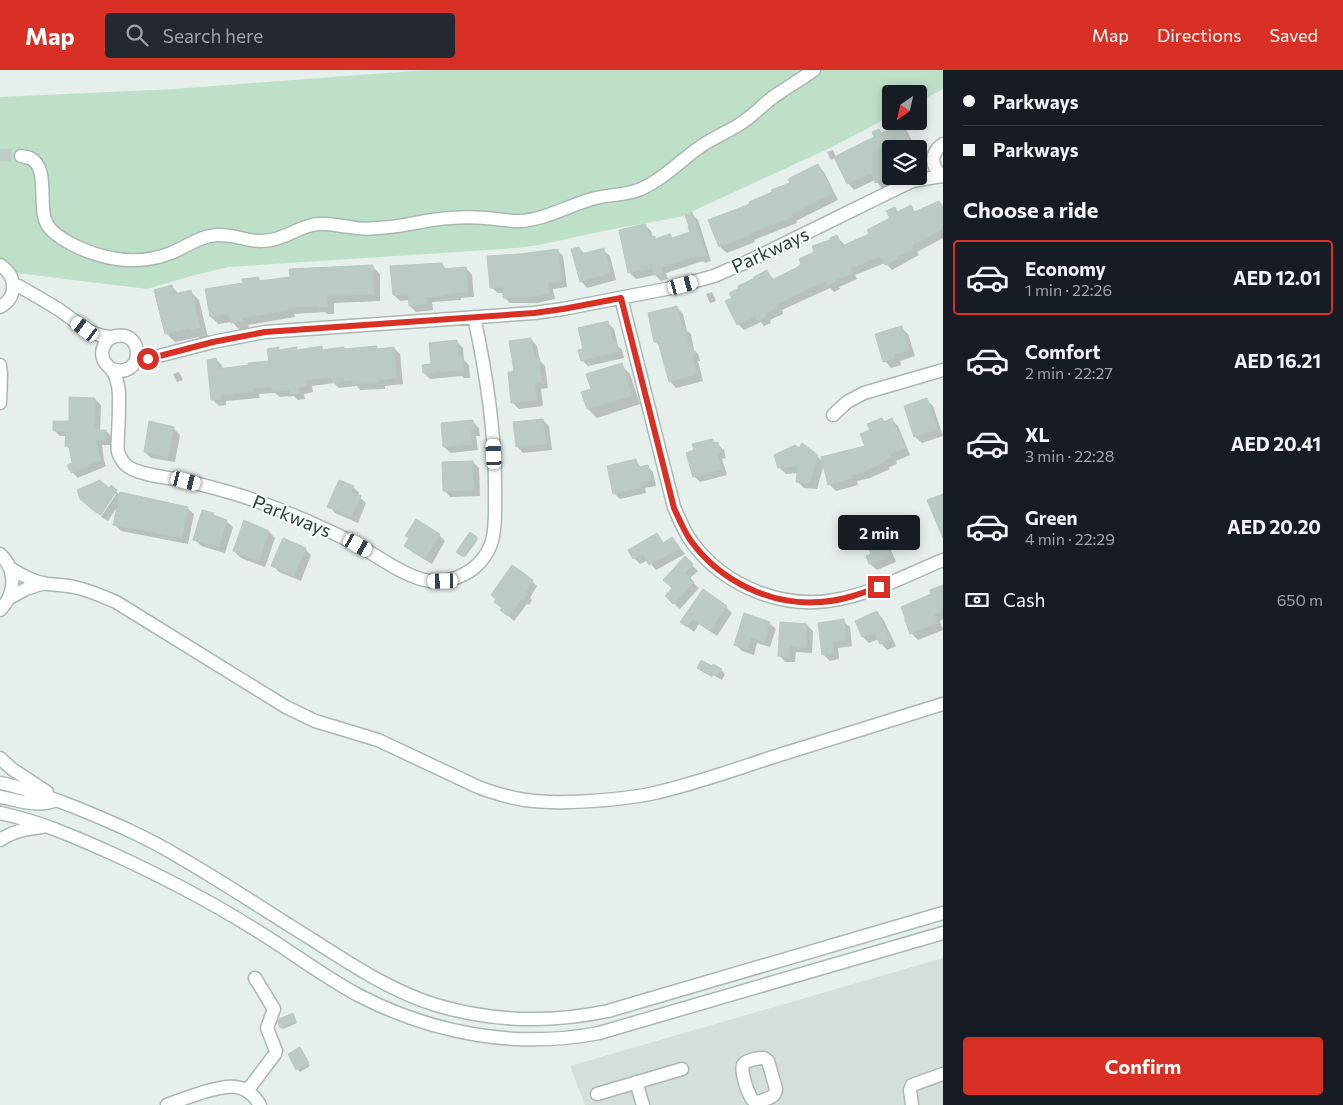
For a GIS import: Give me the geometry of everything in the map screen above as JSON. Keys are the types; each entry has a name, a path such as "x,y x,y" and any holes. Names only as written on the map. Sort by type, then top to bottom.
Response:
{"street":[{"path":"21,156 30,158 37,164 40,172 44,218 53,232 97,255 127,260 157,257 205,237 215,235 225,235 261,242 274,240 316,224 326,223 350,228 381,228 396,227 431,219 467,217 515,221 527,220 550,215 592,199 627,194 652,184 699,147 743,122 776,95 814,70"},
{"name":"Parkways","path":"927,166 943,144"},
{"path":"933,159 934,167 943,176"},
{"name":"Parkways","path":"927,177 943,176"},
{"name":"Parkways","path":"474,317 483,358 493,440 495,482 494,532 490,547 482,560 466,573 449,580 431,581 408,574 330,531 274,507 216,488 139,472 129,468 121,460 118,449 120,394 130,366 213,342 265,332 474,317 534,313 663,290 695,282 733,268 902,185"},
{"path":"0,264 7,270 13,283 12,295 2,306"},
{"path":"13,283 65,314 85,329 101,336 127,337 134,343 137,351 136,359 130,366 118,371 112,369 105,363 102,354 85,329"},
{"path":"2,306 23,297 38,298"},
{"path":"621,298 674,508 692,542 705,558 721,571 747,587 776,598 798,602 839,600 943,560"},
{"path":"102,354 105,344 113,337"},
{"name":"Parkways","path":"134,343 150,351 167,354"},
{"path":"0,365 0,403"},
{"name":"Parkways","path":"112,369 120,394"},
{"path":"832,415 847,402 864,393 943,370"},
{"path":"0,554 10,568 13,583 9,598 0,610"},
{"path":"10,568 44,583 81,588 116,602 272,699 300,714 331,726 378,740 478,787 521,800 582,802 651,794 696,782 943,704"},
{"path":"9,598 26,589 44,583"},
{"path":"0,758 12,770 34,782 56,800"},
{"path":"0,783 28,790 118,825 180,857 384,983 436,1005 490,1017 550,1019 608,1010 943,913"},
{"path":"0,797 40,804 56,800"},
{"path":"0,813 48,827 94,845 184,888 258,931 341,985 380,1006 443,1028 505,1039 557,1040 599,1034 943,933"},
{"path":"0,840 20,830 48,827"},
{"path":"247,1091 276,1051 267,1028 274,1009 255,978"},
{"path":"597,1094 682,1069"},
{"path":"912,1105 910,1090 912,1085 943,1074"},
{"path":"636,1082 643,1105"},
{"path":"166,1105 222,1086 235,1086 247,1091 256,1098 260,1105"}],"shaded area":[{"path":"943,958 943,1105 585,1105 570,1066"}],"green space":[{"path":"426,70 943,70 943,89 928,97 928,85 882,85 882,121 832,147 680,217 517,248 229,267 147,289 0,271 0,97 174,89"}],"building":[{"path":"879,129 881,133 887,130 904,130 910,140 882,140 882,180 875,183 871,173 847,184 834,157 874,137 872,132"},
{"path":"818,164 833,193 791,215 792,217 719,247 708,220 750,204 749,202 772,192 771,190 790,183 788,179"},
{"path":"939,201 943,208 943,229 912,245 914,249 897,257 898,259 885,265 881,256 850,269 852,273 827,286 825,281 777,304 778,307 765,314 766,317 757,321 755,316 737,325 725,301 732,298 729,293 739,288 738,286 767,270 772,280 796,268 801,264 799,259 814,252 812,246 830,240 830,238 837,235 842,246 869,234 867,230 890,218 886,211 895,207 897,212 911,205 914,212"},
{"path":"692,212 706,255 661,267 663,273 654,275 652,268 628,273 619,230 645,224 649,237 655,236 655,239 670,234 672,238 690,232 685,215"},
{"path":"579,247 581,254 604,248 610,273 580,282 571,249"},
{"path":"558,249 562,281 548,283 550,293 530,297 503,298 503,287 490,288 487,256"},
{"path":"442,263 443,269 466,267 468,292 426,297 427,304 409,306 408,294 393,295 390,266"},
{"path":"373,265 374,294 327,296 328,307 288,307 288,310 242,318 243,321 231,323 229,314 210,317 205,289 243,283 242,279 259,277 259,281 290,277 289,269"},
{"path":"172,285 174,294 191,290 200,328 191,330 190,328 165,334 154,290"},
{"path":"677,306 682,327 685,327 689,346 692,346 695,354 692,355 697,374 669,382 658,342 654,342 648,313"},
{"path":"608,321 613,342 616,342 618,352 581,361 578,350 583,349 578,328"},
{"path":"902,326 909,350 894,354 895,358 883,362 875,334"},
{"path":"531,338 535,359 539,358 542,382 535,383 537,400 511,403 508,372 514,371 509,341"},
{"path":"457,340 459,357 463,357 464,372 456,372 456,370 423,373 422,365 431,364 429,343"},
{"path":"322,346 322,350 344,347 344,349 377,346 377,349 394,347 397,378 379,380 379,383 353,384 352,380 332,383 331,377 306,380 307,386 298,388 299,393 290,394 290,390 272,392 272,387 253,388 254,392 220,395 221,399 211,400 207,360 216,358 218,369 269,361 267,349 279,347 279,350 297,347 297,350"},
{"path":"622,363 632,396 587,409 581,392 591,389 586,374"},
{"path":"69,397 95,398 95,428 106,430 106,440 97,440 98,453 101,460 71,473 67,465 72,463 69,447 65,446 66,431 53,431 53,421 69,421"},
{"path":"927,398 937,429 914,437 904,406"},
{"path":"882,418 884,422 892,418 905,448 890,454 892,457 884,462 863,472 851,475 852,478 828,485 821,457 865,446 860,434 870,430 867,424"},
{"path":"543,419 546,444 516,447 513,422"},
{"path":"473,420 474,429 471,430 472,444 443,447 441,423"},
{"path":"149,421 174,427 168,457 144,452"},
{"path":"712,439 714,443 718,442 721,452 717,453 721,469 693,477 686,453 694,450 692,444"},
{"path":"802,443 818,455 810,483 796,482 798,466 778,468 774,455 795,445 799,448"},
{"path":"636,459 638,467 648,465 651,480 640,483 641,487 613,494 607,466"},
{"path":"473,461 474,490 443,491 442,462"},
{"path":"100,480 109,488 111,485 117,490 101,515 80,499 77,490"},
{"path":"339,480 354,486 351,492 361,496 351,517 327,507"},
{"path":"120,492 188,507 182,538 113,525"},
{"path":"943,494 943,538 927,500"},
{"path":"202,510 214,513 213,515 227,520 219,547 193,540"},
{"path":"416,519 440,534 425,559 404,546 409,538 405,536"},
{"path":"244,520 269,531 259,561 233,551"},
{"path":"880,530 890,556 869,564 866,556 871,554 864,536"},
{"path":"470,532 477,537 463,557 456,552"},
{"path":"657,533 663,543 672,537 680,548 649,565 643,554 633,559 628,550"},
{"path":"283,538 306,548 294,576 271,566"},
{"path":"685,556 693,564 685,573 694,582 673,604 665,596 672,588 663,580"},
{"path":"512,565 533,580 525,592 528,594 523,600 521,599 508,616 500,610 502,608 494,602 496,599 491,595"},
{"path":"943,585 943,611 934,614 938,623 910,634 901,607 931,594 930,590"},
{"path":"703,589 727,606 710,631 693,619 687,627 680,622"},
{"path":"877,611 890,639 880,644 874,632 862,637 855,621"},
{"path":"744,613 770,622 764,642 751,638 747,649 734,645"},
{"path":"844,619 846,640 832,642 834,653 822,655 818,623"},
{"path":"780,622 807,624 806,648 790,646 789,657 778,656"},
{"path":"701,660 722,669 717,676 709,672 708,674 697,668"},
{"path":"293,1013 296,1021 280,1028 279,1019"},
{"path":"300,1047 309,1063 296,1070 288,1054"}],"tunnel":[{"path":"0,155 21,156"}],"route":[{"path":"148,359 230,338 265,332 534,313 621,298 674,508 692,542 705,558 738,583 757,592 798,602 839,600 879,587"}]}
